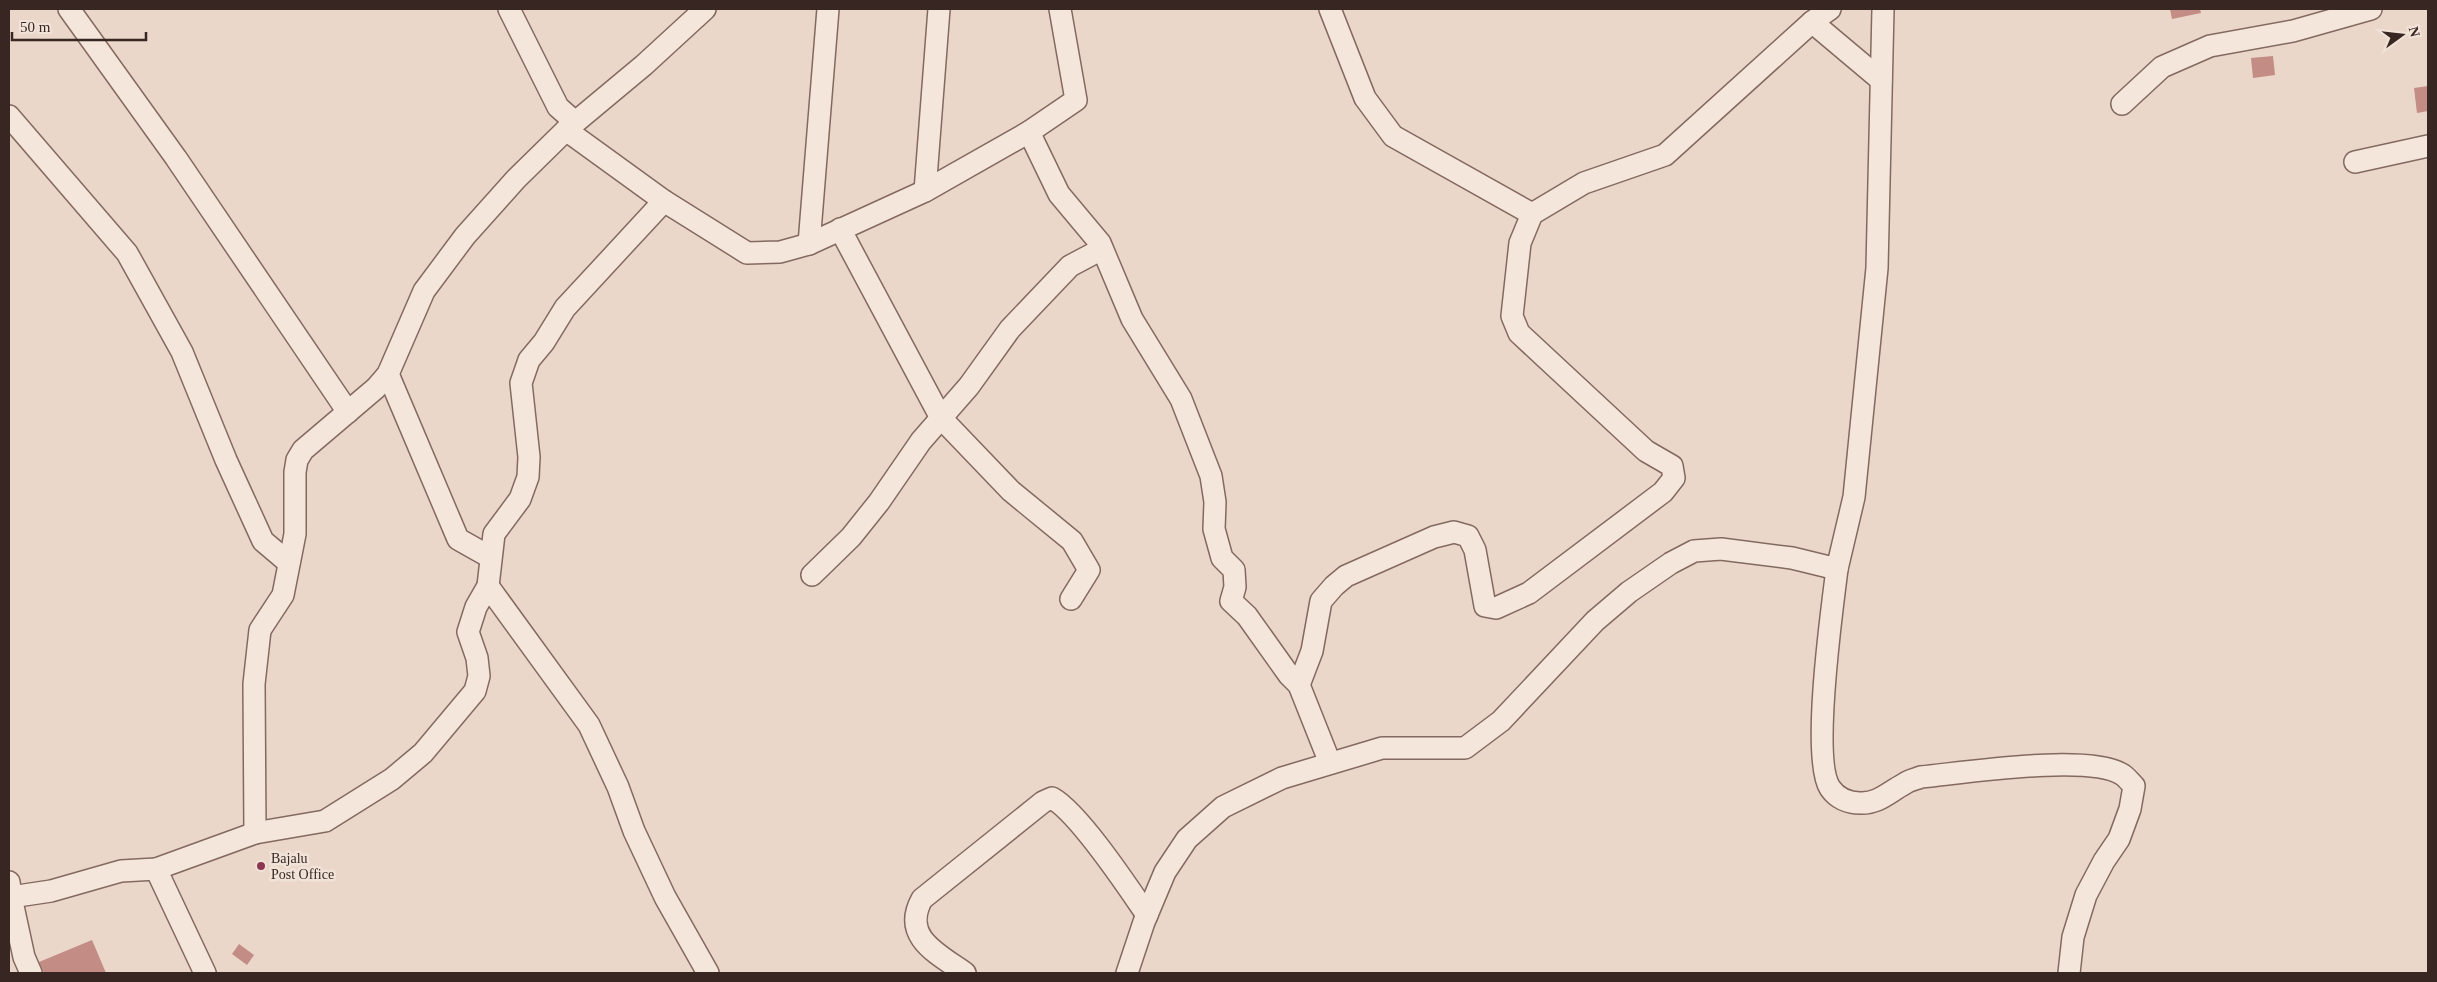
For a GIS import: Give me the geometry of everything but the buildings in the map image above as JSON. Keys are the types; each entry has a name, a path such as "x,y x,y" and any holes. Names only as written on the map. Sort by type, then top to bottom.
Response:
{"street":[{"path":"69,9 181,167 348,412"},
{"path":"509,9 558,107 570,126 664,201 747,253 780,252 809,244 925,191 1029,132 1076,100 1060,9"},
{"path":"809,244 828,9"},
{"path":"925,191 939,9"},
{"path":"1330,9 1365,98 1393,136 1532,214"},
{"path":"1299,685 1312,652 1322,601 1346,576 1403,549 1454,532 1468,536 1475,550 1485,606 1496,608 1529,592 1663,492 1674,478 1672,466 1646,451 1519,333 1512,316 1520,243 1532,214 1584,183 1665,155 1812,22 1830,9"},
{"path":"1883,9 1877,268 1854,497 1838,569 1828,645 1822,729 1825,774 1829,787 1837,796 1860,804 1875,802 1904,783 1921,777 2028,765 2092,766 2122,774 2134,786 2130,809 2119,839 2104,861 2086,896 2073,937 2072,965 2069,973"},
{"path":"2122,104 2162,67 2210,46 2293,31 2371,9"},
{"path":"255,833 254,684 260,630 283,595 295,534 295,472 297,460 303,450 376,388 388,374 424,291 465,236 516,179 570,126 644,65 702,10"},
{"path":"1812,22 1881,80"},
{"path":"9,116 127,253 182,352 226,460 263,541 289,563"},
{"path":"1029,132 1059,194 1100,243 1132,319 1181,400 1210,476 1215,502 1214,529 1222,558 1234,570 1235,587 1232,601 1247,616 1289,675 1299,685 1330,762"},
{"path":"2355,162 2428,146"},
{"path":"32,973 24,957 9,887 50,891 121,871 156,869 255,833 325,821 392,779 422,753 475,692 479,676 477,658 468,632 476,607 488,586 494,534 520,499 528,477 529,457 521,382 529,360 544,342 565,308 664,201"},
{"path":"840,229 941,418 1012,491 1072,541 1088,570 1071,598"},
{"path":"812,574 851,537 879,502 921,441 969,386 1010,329 1070,266 1102,250"},
{"path":"388,374 458,539 490,557"},
{"path":"1127,973 1147,915 1165,872 1187,839 1223,807 1261,786 1330,762 1382,748 1465,748 1501,721 1551,667 1615,604 1672,563 1694,551 1721,550 1792,558 1838,569"},
{"path":"488,586 538,652 589,725 618,787 634,831 665,897 708,973"},
{"path":"965,973 927,946 915,928 915,911 922,899 1043,802 1052,798 1061,803 1077,822 1147,915"},
{"path":"156,869 205,973"}],"place":[{"name":"Bajalu Post Office","path":"261,866"}]}
